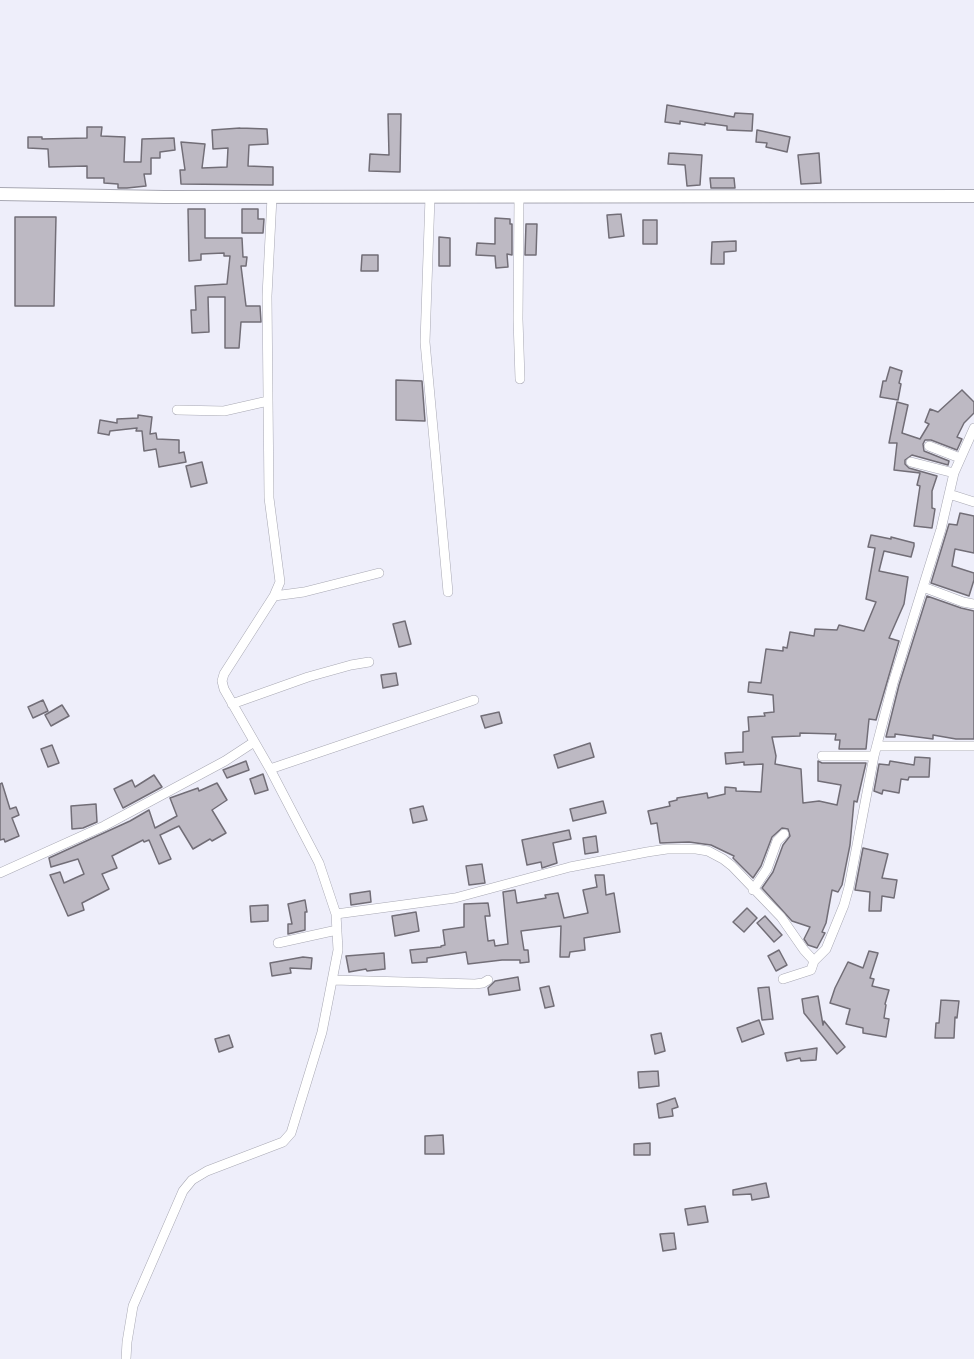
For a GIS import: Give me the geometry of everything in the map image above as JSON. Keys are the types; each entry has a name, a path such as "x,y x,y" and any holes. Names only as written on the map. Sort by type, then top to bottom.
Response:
{"street":[{"path":"0,194 272,197 974,196"},
{"path":"519,196 520,380"},
{"path":"126,1359 134,1306 183,1191 192,1180 207,1171 283,1142 291,1132 322,1032 338,951 336,914 319,863 270,769 224,689 224,674 274,596 280,582 270,513 267,276 272,197"},
{"path":"430,197 425,342 448,592"},
{"path":"177,410 224,411 268,401"},
{"path":"783,979 811,970 814,960 826,949 831,939 849,887 876,751 893,683 923,587 954,473 974,428"},
{"path":"929,446 960,458"},
{"path":"911,462 954,473"},
{"path":"949,494 974,502"},
{"path":"274,596 304,592 379,573"},
{"path":"923,587 974,604"},
{"path":"232,704 308,677 351,664 369,662"},
{"path":"270,769 474,700"},
{"path":"0,873 104,826 225,761 254,742"},
{"path":"822,756 974,747"},
{"path":"753,890 769,864 777,841 784,834"},
{"path":"336,914 455,898 570,867 667,849 708,851 727,861 781,917 814,960"},
{"path":"278,943 337,930"},
{"path":"333,980 475,984 488,980"}],"building":[{"path":"667,105 734,117 735,113 753,114 752,131 727,130 727,126 705,123 705,125 680,121 680,124 665,122"},
{"path":"388,114 401,114 400,172 369,171 370,154 389,155"},
{"path":"87,127 102,127 101,136 125,137 124,162 141,162 142,139 174,138 175,150 160,152 160,158 151,158 151,174 144,174 146,186 118,188 118,184 104,183 104,178 87,178 87,166 49,167 48,149 28,148 28,137 87,138"},
{"path":"267,129 268,144 249,145 248,166 273,167 273,185 181,184 180,170 185,170 181,142 205,144 202,168 227,167 228,148 213,149 212,130"},
{"path":"757,130 790,137 787,152 766,147 767,143 756,142"},
{"path":"669,153 702,155 700,185 687,186 685,165 668,164"},
{"path":"819,153 821,183 801,184 798,155"},
{"path":"710,178 734,178 735,188 711,188"},
{"path":"188,209 205,209 205,238 242,238 243,257 247,257 246,266 241,266 246,306 260,306 261,322 241,322 239,348 225,348 225,297 208,297 209,332 192,333 191,310 196,310 195,286 227,284 230,256 224,256 224,253 201,254 201,260 189,261"},
{"path":"242,209 258,209 258,219 264,219 263,233 242,233"},
{"path":"621,214 624,236 609,238 607,215"},
{"path":"15,217 56,217 54,306 15,306"},
{"path":"495,218 510,219 510,224 512,224 512,255 507,254 508,267 496,268 495,256 476,255 477,243 495,244"},
{"path":"643,220 657,220 657,244 643,244"},
{"path":"526,224 537,224 536,255 525,255"},
{"path":"439,237 450,238 450,266 439,266"},
{"path":"736,241 736,251 724,252 724,264 711,264 712,242"},
{"path":"362,255 378,255 378,271 361,271"},
{"path":"890,367 902,371 898,400 880,397 883,381 886,381"},
{"path":"396,380 422,381 425,421 396,420"},
{"path":"962,390 974,402 974,413 964,423 957,437 962,439 957,450 931,440 925,440 923,444 924,451 949,461 948,465 912,455 905,460 909,468 937,476 932,491 932,508 935,509 932,528 914,526 920,473 894,470 897,443 889,443 897,402 908,405 902,433 920,439 929,424 925,422 930,409 938,412"},
{"path":"138,415 152,417 150,434 156,433 157,439 179,440 179,453 184,452 186,462 159,467 156,449 144,451 142,431 136,431 137,428 110,431 109,435 98,433 100,420 117,423 117,419 138,418"},
{"path":"202,462 207,483 191,487 186,466"},
{"path":"960,513 974,516 974,553 955,549 952,566 974,573 969,596 931,583 949,524 957,525"},
{"path":"871,535 891,539 891,537 914,543 914,546 911,557 884,551 879,571 908,577 904,604 889,638 899,641 876,720 869,719 866,749 839,749 840,740 835,740 836,734 800,733 800,736 772,737 776,756 775,764 801,769 803,803 819,801 837,805 841,785 818,781 818,761 822,763 866,763 857,802 854,801 850,845 842,885 838,892 832,890 826,923 822,932 825,933 817,948 808,945 804,939 810,927 792,921 762,888 773,872 783,845 790,836 788,829 782,828 772,837 761,866 753,878 733,858 734,856 711,845 689,842 660,843 657,823 651,824 648,811 670,806 669,802 677,798 707,793 708,798 725,794 725,787 736,788 736,791 761,792 763,764 744,765 744,762 726,764 725,753 743,752 743,732 749,731 748,717 765,716 764,713 774,712 773,695 748,692 749,682 761,683 766,649 783,651 783,647 787,648 790,632 814,636 815,629 837,630 839,625 864,631 876,602 866,599 875,548 868,547"},
{"path":"927,596 974,611 974,739 933,735 933,739 895,734 895,737 886,737 899,685"},
{"path":"405,621 411,644 399,647 393,624"},
{"path":"396,673 398,685 383,688 381,675"},
{"path":"43,700 48,711 33,718 28,707"},
{"path":"62,705 69,716 51,726 45,715"},
{"path":"499,712 502,723 485,728 481,716"},
{"path":"590,743 594,757 558,768 554,755"},
{"path":"52,745 59,763 48,767 41,749"},
{"path":"915,757 930,758 929,777 901,779 899,793 883,790 882,794 874,791 879,764 889,765 890,761 914,765"},
{"path":"246,761 249,770 227,778 223,770"},
{"path":"263,774 268,790 255,794 250,779"},
{"path":"154,775 162,787 123,808 114,789 132,780 135,787"},
{"path":"2,783 10,809 16,807 19,815 12,818 19,836 5,842 4,839 0,840 0,784"},
{"path":"217,783 227,800 212,810 226,833 193,849 179,826 160,835 171,859 159,864 149,840 144,842 143,840 112,856 117,868 102,874 109,889 82,903 84,910 68,916 50,875 60,872 64,883 84,874 78,859 51,867 49,858 149,810 155,828 177,816 170,798 198,788 199,791"},
{"path":"603,801 606,813 573,821 570,809"},
{"path":"96,804 97,822 83,828 72,829 71,806"},
{"path":"423,806 427,820 413,823 410,809"},
{"path":"569,830 571,839 553,843 557,863 542,868 541,862 527,865 522,840"},
{"path":"596,836 598,852 585,854 583,838"},
{"path":"863,848 888,854 882,878 897,880 894,898 882,896 881,911 869,911 870,892 855,890"},
{"path":"482,864 485,883 469,885 466,866"},
{"path":"595,875 604,875 606,895 614,893 620,932 584,938 585,950 570,952 569,957 560,957 561,926 521,931 524,950 528,950 529,962 502,960 468,964 466,952 427,958 427,962 412,963 410,950 441,947 445,945 443,930 464,927 464,904 488,903 490,916 485,916 488,941 494,940 495,946 508,944 503,892 515,890 517,903 546,898 545,895 558,893 564,918 588,913 583,890 597,887"},
{"path":"370,891 371,902 351,905 350,894"},
{"path":"305,900 307,912 305,912 305,930 288,934 288,924 292,924 288,904"},
{"path":"268,905 268,921 251,922 250,906"},
{"path":"747,908 757,918 744,932 733,922"},
{"path":"416,912 419,931 395,936 392,916"},
{"path":"765,916 782,935 774,942 757,923"},
{"path":"779,950 787,965 776,971 768,956"},
{"path":"869,951 878,953 870,978 874,979 872,986 889,990 884,1018 889,1019 886,1037 863,1033 863,1028 846,1024 850,1009 830,1003 848,962 863,968"},
{"path":"384,953 385,969 349,972 346,956"},
{"path":"303,957 312,958 311,969 290,968 291,973 272,976 270,963"},
{"path":"518,977 520,990 489,995 488,988 495,981"},
{"path":"549,986 554,1006 545,1008 540,988"},
{"path":"769,987 773,1019 762,1020 758,988"},
{"path":"818,996 823,1025 824,1021 845,1047 837,1054 804,1013 802,999"},
{"path":"941,1000 959,1001 957,1018 955,1017 954,1038 935,1038"},
{"path":"759,1020 764,1034 742,1042 737,1028"},
{"path":"661,1033 665,1051 655,1054 651,1035"},
{"path":"229,1035 233,1047 219,1052 215,1039"},
{"path":"817,1048 816,1060 801,1061 800,1058 787,1061 785,1053"},
{"path":"658,1071 659,1086 639,1088 638,1072"},
{"path":"675,1098 678,1107 672,1109 673,1116 659,1118 657,1104"},
{"path":"443,1135 444,1154 425,1154 425,1136"},
{"path":"650,1143 650,1155 634,1155 634,1144"},
{"path":"766,1183 769,1197 752,1200 751,1194 733,1195 733,1190"},
{"path":"705,1206 708,1222 688,1225 685,1209"},
{"path":"674,1233 676,1249 663,1251 660,1234"}]}
